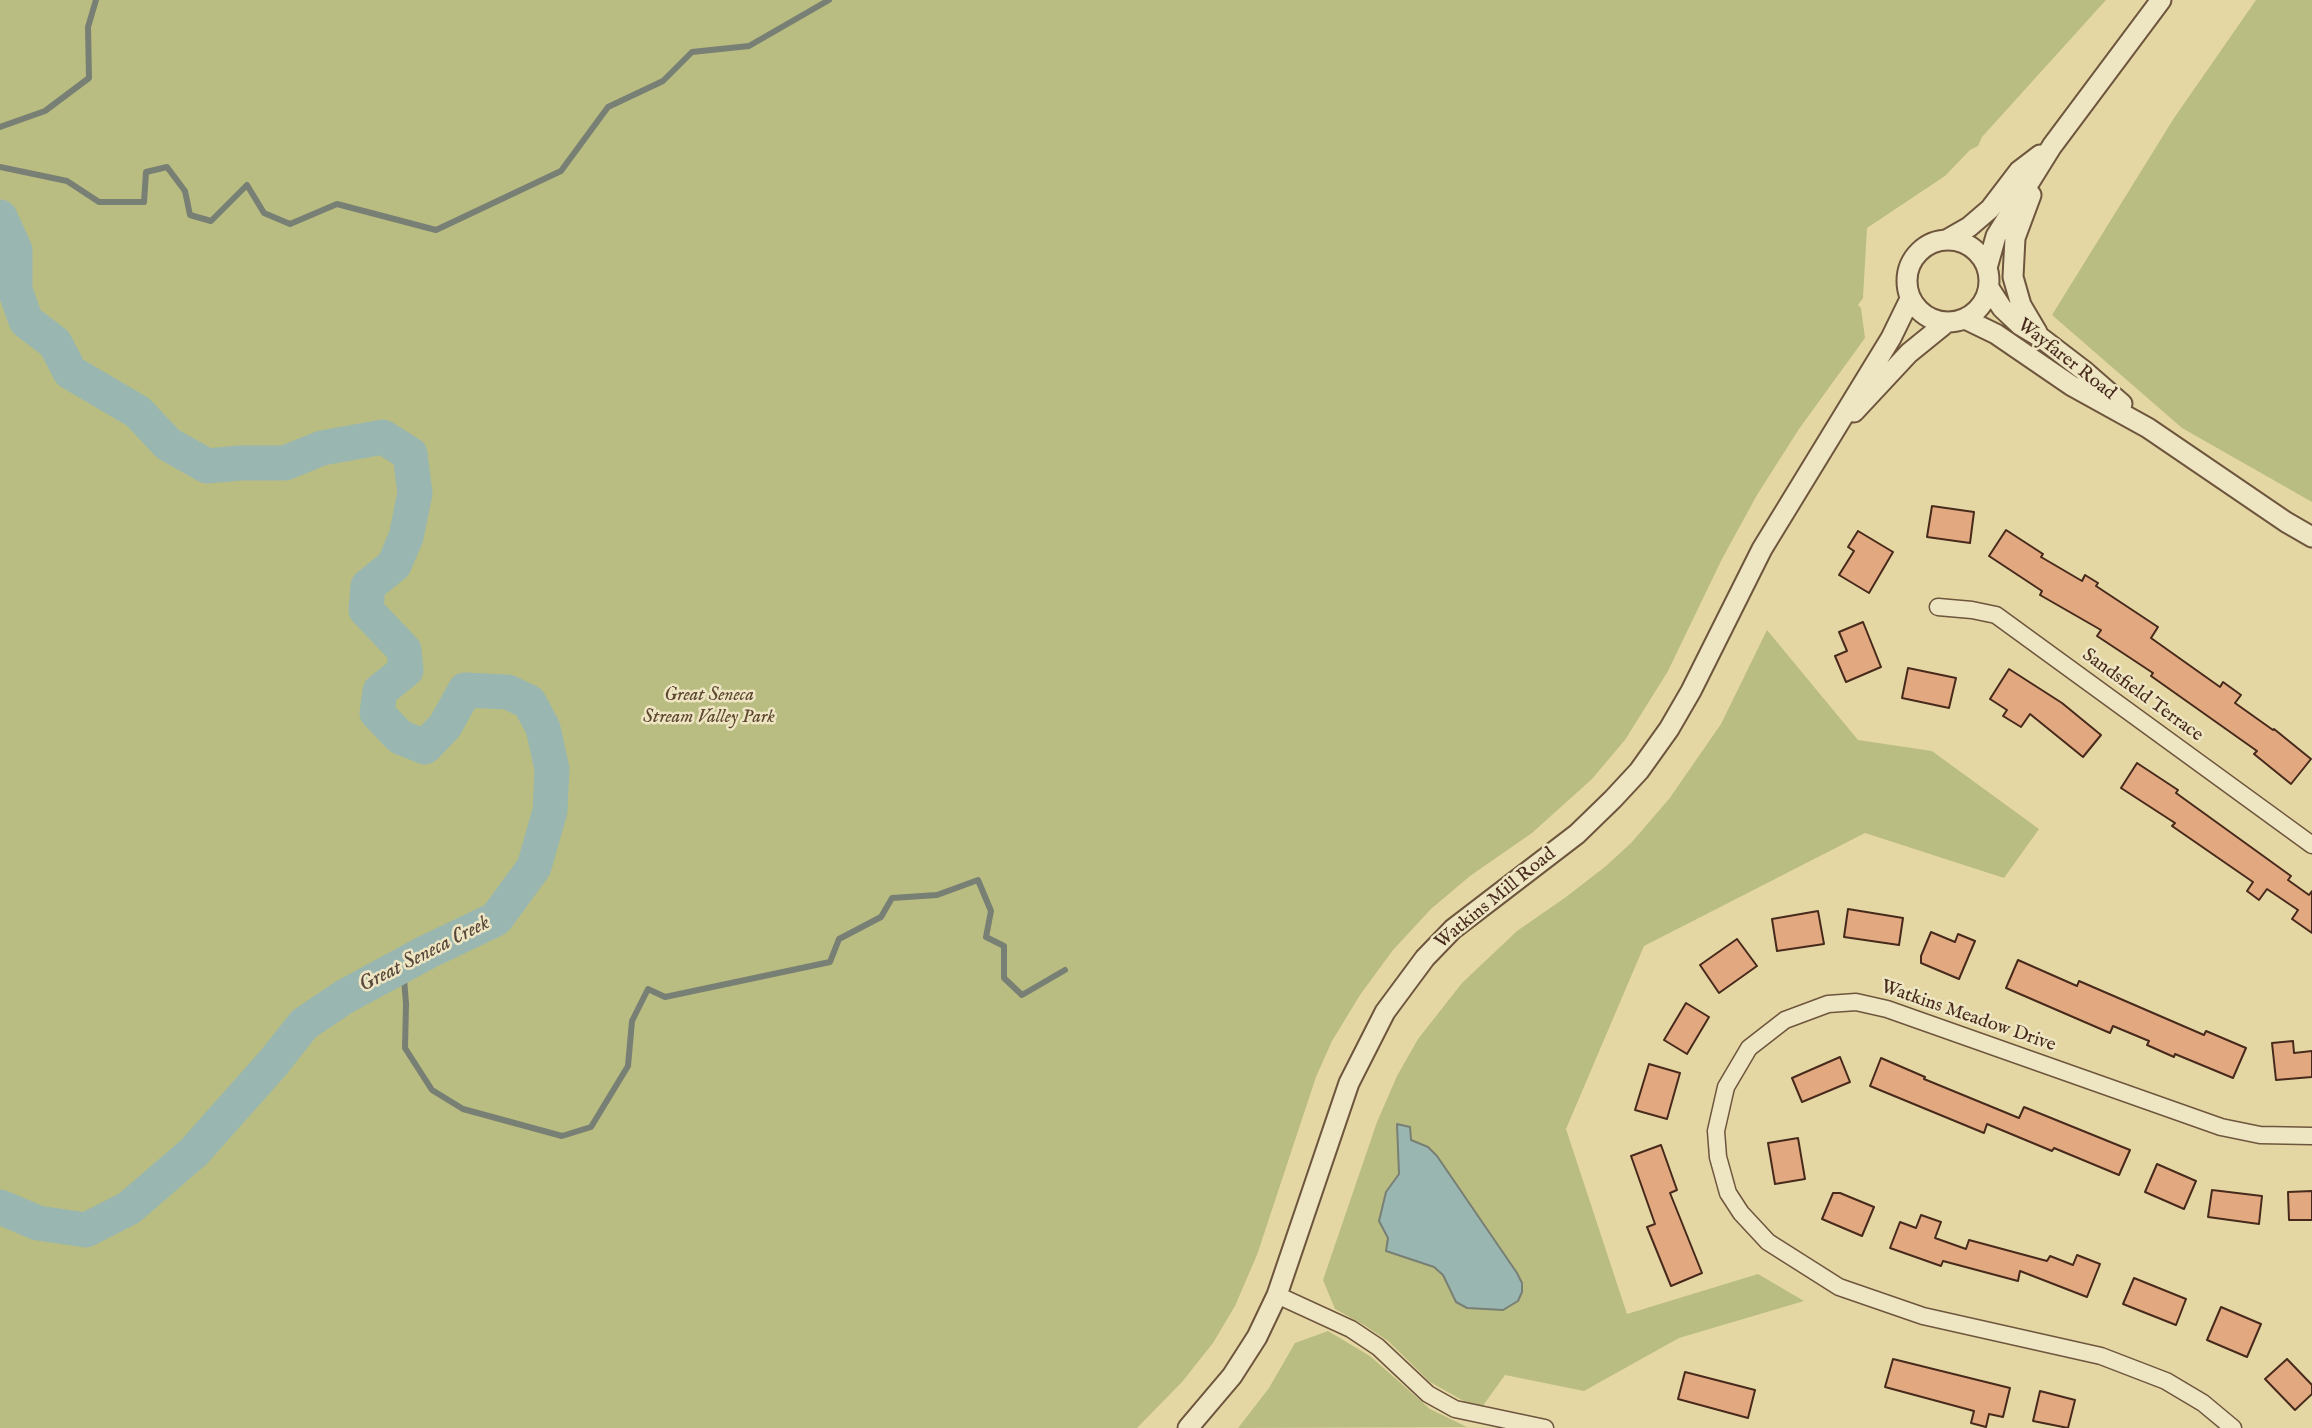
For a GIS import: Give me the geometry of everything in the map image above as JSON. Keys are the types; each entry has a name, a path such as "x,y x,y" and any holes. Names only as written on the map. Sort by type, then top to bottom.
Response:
{"street":[{"path":"2052,146 2020,171 1990,209 1969,227 1948,239 1922,248 1913,259 1907,272 1906,286 1910,299 1925,316 1955,321 1976,312 1989,288 1987,268 1996,236 2052,146 2161,0"},
{"path":"2040,337 2021,305 2013,277 2015,238 2052,146"},
{"path":"1948,239 1974,248 1987,268"},
{"name":"Wayfarer Road","path":"1989,288 2002,308 2020,326 2040,337 2083,370 2148,428"},
{"name":"Watkins Mill Road","path":"1188,1428 1232,1376 1277,1295 1345,1093 1368,1041 1385,1012 1425,958 1453,929 1577,834 1639,771 1675,720 1762,549 1891,338 1910,299"},
{"name":"Wayfarer Road","path":"1955,321 1996,334 2071,386 2148,428 2312,537"},
{"name":"Watkins Mill Road","path":"1834,433 1909,353 1955,321"},
{"name":"Sandsfield Terrace","path":"1937,607 1996,615 2312,845"},
{"name":"Watkins Meadow Drive","path":"2233,1428 2203,1403 2166,1381 2101,1356 1923,1316 1839,1286 1768,1242 1741,1213 1728,1193 1718,1157 1716,1131 1726,1087 1749,1048 1785,1020 1828,1004 1856,1002 1887,1009 2221,1127 2260,1135 2312,1136"},
{"path":"1277,1295 1352,1329 1378,1347 1428,1394 1455,1409 1545,1428"}],"green space":[{"name":"Great Seneca Stream Valley Park","path":"0,0 2106,0 1982,137 1978,146 1970,150 1945,176 1867,228 1863,298 1858,305 1861,308 1865,338 1799,429 1757,495 1722,559 1668,671 1625,740 1592,779 1532,833 1470,876 1431,909 1393,950 1360,995 1332,1041 1316,1077 1257,1255 1235,1306 1213,1343 1182,1382 1137,1428 0,1428"},
{"path":"2256,0 2312,0 2312,502 2182,428 2052,315 2174,118"},
{"path":"1767,630 1858,740 1932,751 2039,829 2004,878 1865,833 1644,946 1566,1129 1627,1314 1758,1274 1804,1301 1679,1338 1584,1391 1505,1375 1482,1407 1469,1404 1430,1382 1388,1341 1335,1309 1323,1280 1377,1122 1397,1076 1418,1039 1462,983 1517,931 1606,866 1631,843 1669,799 1721,724"},
{"path":"1328,1331 1370,1356 1430,1409 1467,1427 1238,1428 1269,1388 1295,1343"}],"water":[{"path":"1397,1124 1410,1127 1411,1140 1428,1147 1437,1156 1517,1273 1522,1283 1518,1301 1503,1310 1467,1308 1456,1302 1443,1275 1434,1267 1386,1251 1388,1238 1379,1221 1386,1192 1399,1174"}],"building":[{"path":"1932,506 1974,512 1970,543 1927,537"},
{"path":"2006,530 2043,554 2041,557 2082,581 2085,575 2098,583 2096,586 2158,627 2151,638 2220,687 2223,682 2241,695 2235,703 2274,729 2311,759 2291,784 2254,754 2257,751 2151,676 2153,673 2097,636 2101,630 2040,595 2042,591 1989,556"},
{"path":"1858,531 1893,552 1869,593 1839,575 1854,551 1848,547"},
{"path":"1863,622 1881,667 1846,682 1835,656 1847,651 1839,632"},
{"path":"1908,668 1956,678 1949,708 1902,698"},
{"path":"2009,669 2062,703 2101,735 2083,757 2030,714 2021,727 2003,716 2007,710 1990,699"},
{"path":"2137,763 2178,790 2176,793 2291,876 2288,880 2309,895 2312,891 2312,933 2292,919 2298,910 2267,889 2259,900 2247,891 2253,882 2172,826 2175,823 2121,788"},
{"path":"1848,909 1903,918 1899,945 1844,937"},
{"path":"1818,911 1824,944 1777,951 1772,919"},
{"path":"1931,932 1955,942 1958,934 1975,941 1959,979 1921,963 1921,956"},
{"path":"1737,939 1757,966 1719,993 1700,965"},
{"path":"2018,960 2077,986 2079,981 2204,1035 2206,1031 2246,1048 2233,1078 2175,1054 2174,1057 2147,1045 2149,1041 2113,1026 2110,1033 2006,988"},
{"path":"1686,1003 1709,1017 1687,1054 1664,1040"},
{"path":"2293,1041 2294,1053 2312,1051 2312,1077 2276,1080 2272,1043"},
{"path":"1840,1057 1850,1082 1802,1102 1792,1078"},
{"path":"1881,1058 1925,1077 1924,1079 2019,1118 2024,1107 2130,1150 2119,1175 1987,1124 1984,1133 1870,1086"},
{"path":"1649,1064 1680,1073 1667,1119 1635,1110"},
{"path":"1798,1138 1805,1179 1775,1184 1768,1143"},
{"path":"1661,1145 1677,1190 1670,1193 1702,1273 1671,1286 1647,1227 1655,1224 1631,1156"},
{"path":"2157,1164 2196,1181 2184,1209 2145,1192"},
{"path":"2212,1190 2262,1196 2259,1224 2208,1217"},
{"path":"2312,1191 2312,1220 2289,1220 2288,1192"},
{"path":"1833,1193 1840,1193 1874,1207 1862,1236 1822,1219"},
{"path":"1921,1215 1941,1222 1935,1238 1966,1249 1969,1240 2047,1261 2050,1256 2073,1265 2077,1255 2100,1264 2087,1297 2020,1271 2018,1281 1943,1261 1941,1266 1890,1248 1900,1222 1916,1228"},
{"path":"2134,1278 2186,1299 2176,1325 2123,1304"},
{"path":"2221,1307 2261,1324 2247,1357 2207,1340"},
{"path":"1893,1359 2010,1388 2003,1417 1989,1414 1986,1427 1971,1423 1974,1411 1885,1387"},
{"path":"2287,1359 2312,1385 2312,1394 2295,1410 2265,1379"},
{"path":"1685,1372 1755,1390 1748,1418 1678,1399"},
{"path":"2040,1391 2075,1400 2068,1428 2033,1421"}],"waterway":[{"path":"0,127 45,111 89,78 88,27 96,0"},
{"path":"0,167 67,181 99,202 144,202 146,172 167,167 185,191 190,215 211,221 247,185 264,213 290,224 337,204 436,230 561,171 608,107 663,81 692,52 749,46 829,0"},
{"name":"Great Seneca Creek","path":"0,217 15,250 15,290 26,321 55,343 70,372 138,412 168,444 207,466 285,463 322,448 383,437 410,454 415,493 406,537 394,565 368,586 366,610 404,650 406,670 380,691 377,713 400,737 425,747 445,726 465,690 508,692 529,702 543,728 552,769 550,811 534,867 496,919 427,952 344,997 304,1024 194,1152 129,1208 86,1230 38,1223 0,1207"},
{"path":"403,965 405,1048 432,1090 463,1109 562,1136 591,1127 628,1066 632,1021 648,989 665,997 830,962 839,939 881,917 892,898 937,895 978,880 991,911 986,937 1004,946 1004,978 1022,995 1065,970"}]}
